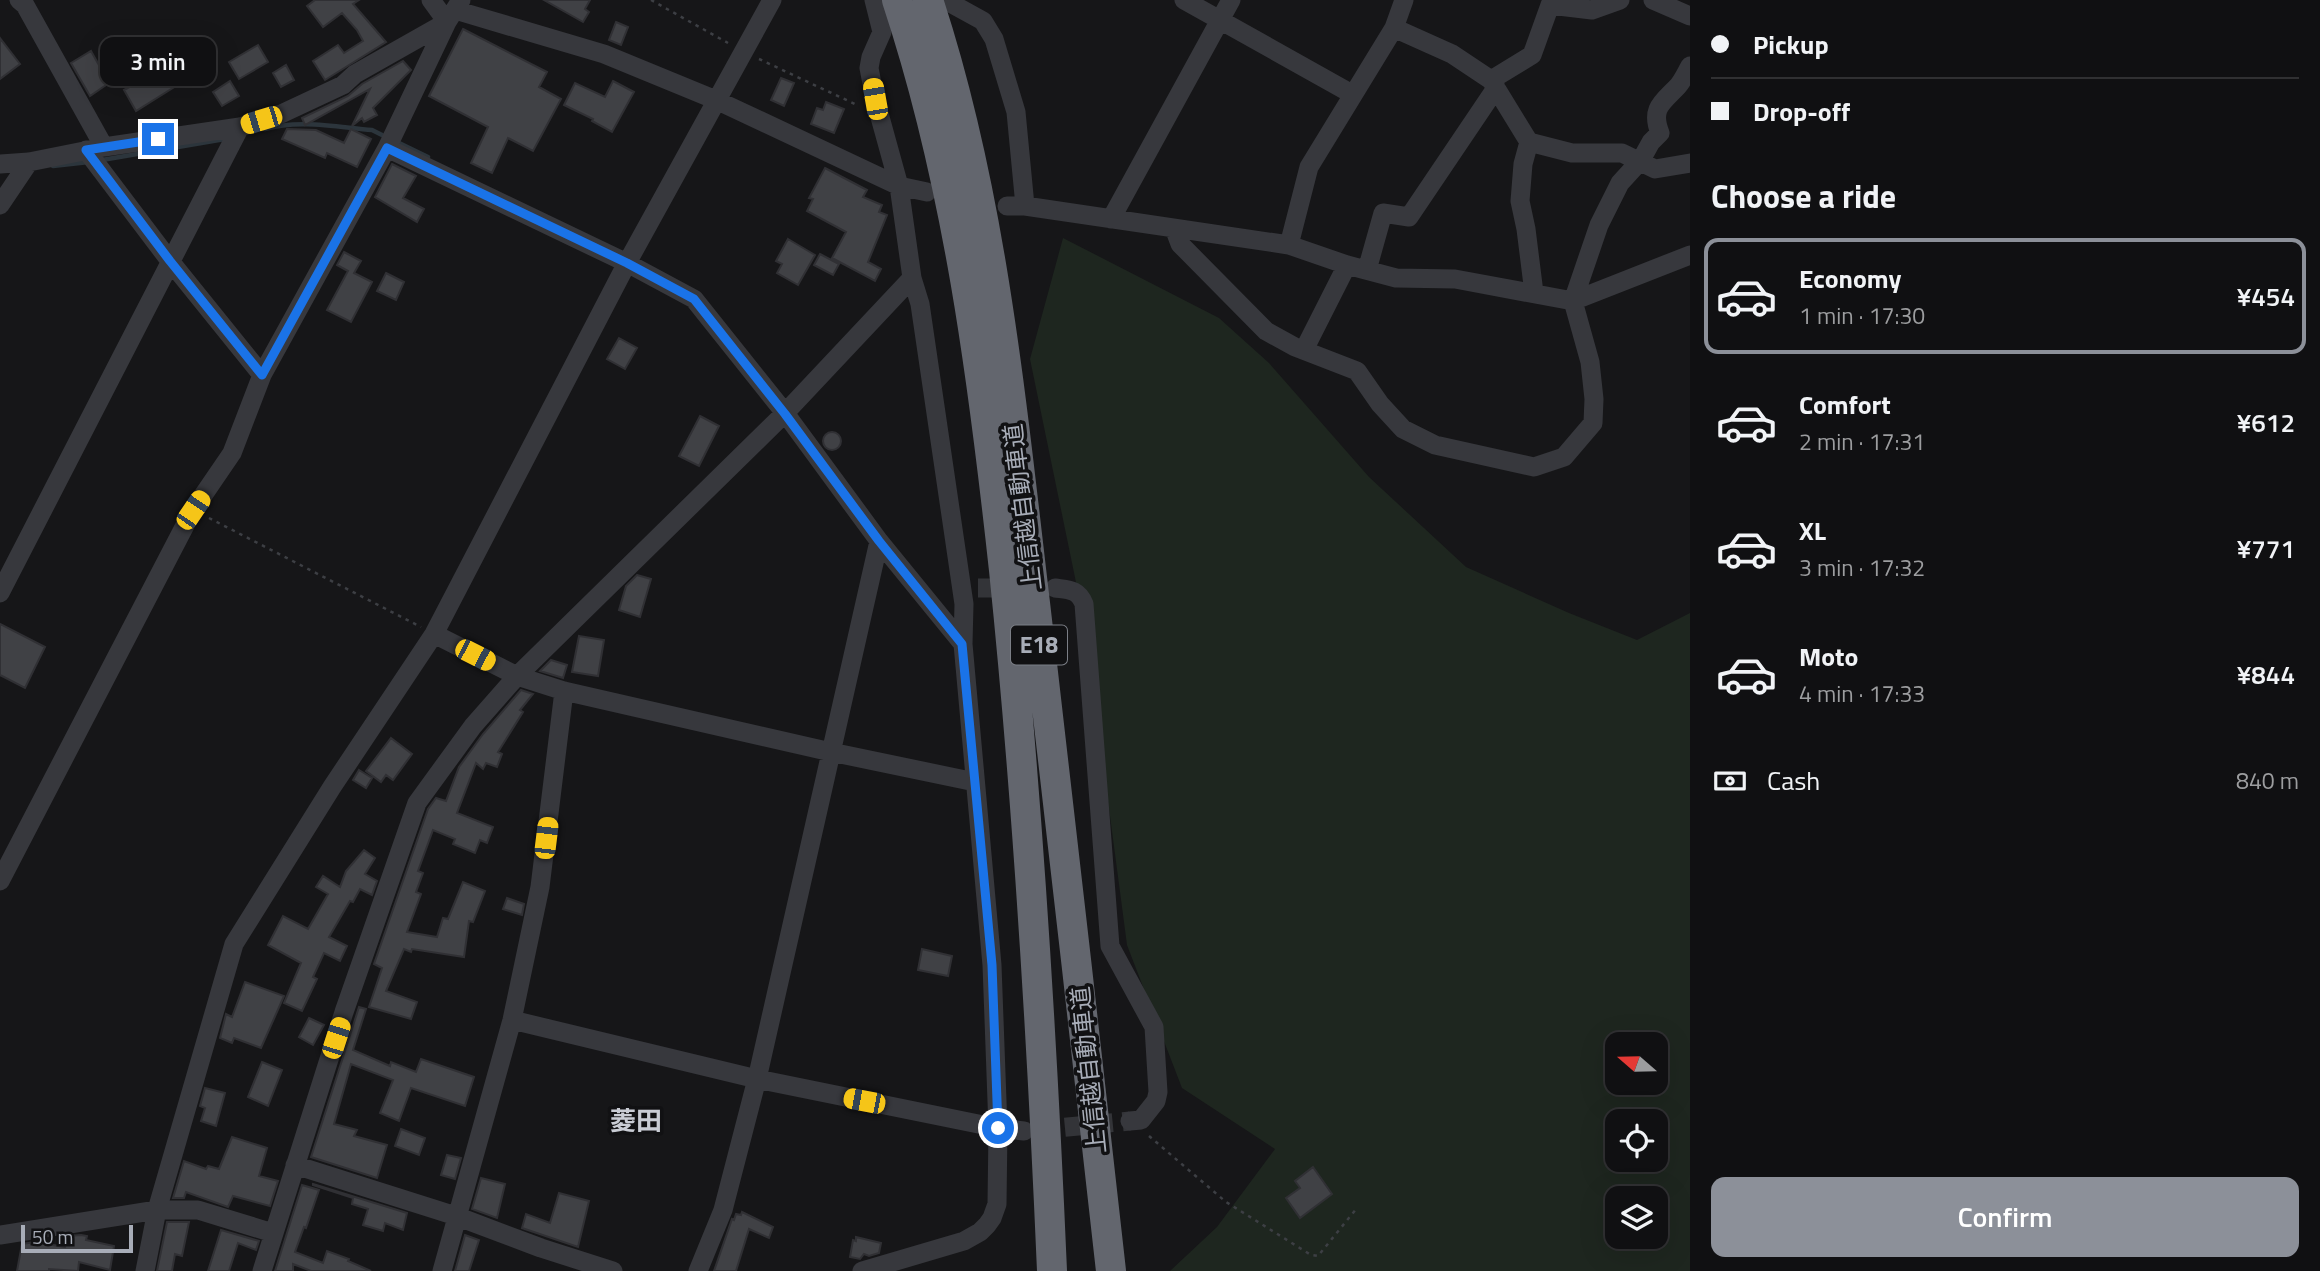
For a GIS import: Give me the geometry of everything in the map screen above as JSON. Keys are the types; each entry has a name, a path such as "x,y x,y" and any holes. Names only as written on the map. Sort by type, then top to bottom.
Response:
{"highway":[{"name":"上信越自動車道","path":"897,0 931,15"},
{"name":"上信越自動車道","path":"931,15 940,156 982,383 997,506 1032,865 1052,1271"},
{"name":"上信越自動車道","path":"931,15 975,178 1008,379 1111,1271"}],"street":[{"path":"431,0 454,11 604,54 716,100 899,186 926,192"},
{"path":"145,1271 157,1210 234,944 332,787 434,634 627,263 772,0"},
{"path":"862,1271 964,1241 987,1225 997,1204 998,1128 992,965 962,644 964,604 970,589 920,304 912,278 899,186 869,68 882,32 874,0"},
{"path":"1184,0 1352,94"},
{"path":"1111,219 1231,0"},
{"path":"1289,245 1309,167 1394,29 1404,0"},
{"path":"1367,270 1383,213 1409,217 1493,84 1532,55 1550,5 1592,10 1620,0"},
{"path":"1653,0 1690,16"},
{"path":"25,2 95,148 170,261 262,375"},
{"path":"931,15 952,4 983,20 994,39 1016,112 1016,206 1289,245 1396,278 1455,279 1573,301 1690,255"},
{"path":"0,164 29,162 95,148 240,127 281,114 343,85 355,74 454,11"},
{"path":"0,881 193,510 232,453 262,375 387,148 454,11"},
{"path":"1394,29 1452,54 1493,84 1529,142 1572,153 1622,153 1656,169 1690,163"},
{"path":"1174,228 1180,244 1266,331 1304,350 1357,371 1380,404 1403,429 1435,445 1534,467 1564,457 1593,423 1594,400 1590,362 1573,301 1599,225 1620,183 1660,133 1656,122 1661,101 1680,84 1690,66"},
{"path":"0,593 240,127"},
{"path":"1529,142 1523,163 1520,201 1535,293"},
{"path":"387,148 627,263 694,299 785,414 879,541 962,644"},
{"path":"0,205 29,162"},
{"path":"1304,350 1347,265"},
{"path":"262,1271 344,1012 417,803 472,726 517,676 785,414 912,278"},
{"path":"698,1271 723,1210 757,1079 879,541"},
{"path":"1055,588 1077,592 1084,604 1110,946 1154,1027 1158,1092 1156,1101 1142,1120 1130,1121"},
{"path":"434,634 517,676 564,691 975,782"},
{"path":"442,1271 512,1020 540,887 564,691"},
{"path":"512,1020 757,1079 1024,1131"},
{"path":"295,1165 456,1216 612,1271"},
{"path":"0,1235 157,1210 198,1210 273,1233"}],"path":[{"path":"651,0 743,51 880,115"},
{"path":"193,510 434,634"},
{"path":"1130,1121 1226,1202 1311,1255 1318,1256 1325,1249 1357,1208"}],"shaded area":[{"path":"1063,238 1219,318 1269,363 1369,477 1466,567 1637,640 1690,613 1690,1271 1170,1271 1217,1227 1275,1149 1182,1088 1127,945 1085,626 1030,359"}],"building":[{"path":"315,0 359,0 353,4 386,42 325,80 313,61 338,45 344,53 363,41 342,13 323,27 307,6"},
{"path":"544,0 590,0 585,9 589,12 583,22"},
{"path":"616,22 628,27 621,45 609,40"},
{"path":"463,29 547,72 539,87 561,99 533,151 508,138 492,173 471,163 488,127 429,96"},
{"path":"0,38 20,64 0,79"},
{"path":"258,45 268,62 239,79 229,62"},
{"path":"91,51 109,83 90,96 71,63"},
{"path":"403,61 411,70 373,108 377,115 364,122 362,118 352,126 370,89 305,125 302,118 348,96 362,84"},
{"path":"173,63 184,81 136,111 124,90"},
{"path":"286,65 294,80 281,87 273,73"},
{"path":"781,78 794,83 784,106 771,100"},
{"path":"230,81 239,96 222,106 213,92"},
{"path":"613,81 634,92 612,132 564,105 575,83 605,97"},
{"path":"826,102 844,109 834,133 811,124 817,108 823,110"},
{"path":"287,129 316,130 344,143 351,129 371,139 357,167 327,153 325,158 282,139"},
{"path":"392,164 416,176 403,198 424,209 417,222 375,197"},
{"path":"825,168 867,190 863,197 882,205 879,212 887,215 868,262 881,269 875,281 832,258 846,232 807,211 813,199 809,198"},
{"path":"788,239 815,255 798,285 777,273 782,264 776,261"},
{"path":"344,252 361,261 354,273 372,282 351,322 327,310 348,271 337,265"},
{"path":"820,254 839,264 833,275 814,265"},
{"path":"386,273 404,282 396,300 377,291"},
{"path":"619,338 637,348 625,369 607,359"},
{"path":"700,416 719,426 699,466 679,456"},
{"path":"832,432 838,435 841,441 838,447 832,450 826,447 823,441 826,435"},
{"path":"637,575 651,579 640,617 619,610 626,586"},
{"path":"0,624 45,647 25,688 0,675"},
{"path":"579,636 604,640 598,676 572,672"},
{"path":"551,660 567,665 563,678 540,671"},
{"path":"521,690 533,694 520,710 523,712 498,752 502,754 497,767 486,763 483,769 476,763 457,813 493,827 487,843 480,840 475,853 453,844 455,839 433,830 418,871 423,873 416,892 421,894 407,932 437,937 443,918 448,919 463,882 485,891 473,922 469,921 464,957 404,949 386,991 417,1002 411,1019 369,1007 382,968 374,964 428,809 436,798 446,801 459,767"},
{"path":"391,738 412,754 393,780 386,775 381,782 366,771"},
{"path":"359,770 372,778 366,788 353,780"},
{"path":"364,850 375,858 365,874 377,881 372,895 360,889 329,937 347,946 340,961 324,953 313,977 317,979 302,1011 284,1003 301,963 268,945 283,916 308,929 328,894 316,887 323,876 340,887 346,871"},
{"path":"507,898 524,904 522,915 503,909"},
{"path":"922,949 952,956 948,976 918,970"},
{"path":"245,982 284,996 261,1048 234,1038 232,1043 220,1038 226,1014 232,1017"},
{"path":"359,1007 366,1009 353,1050 390,1066 391,1062 416,1072 421,1059 474,1077 465,1106 411,1088 399,1121 380,1113 393,1080 351,1064 334,1124 357,1130 354,1136 387,1145 377,1178 311,1157"},
{"path":"309,1018 324,1025 313,1045 299,1037"},
{"path":"262,1062 282,1070 268,1106 248,1097"},
{"path":"205,1088 225,1093 216,1126 201,1121 205,1108 200,1106"},
{"path":"401,1129 425,1138 419,1155 395,1146"},
{"path":"232,1137 267,1148 259,1176 278,1181 270,1206 233,1196 228,1207 186,1192 184,1198 173,1198 184,1161 206,1169 208,1166 219,1169"},
{"path":"447,1155 461,1158 455,1179 441,1175"},
{"path":"1313,1167 1332,1194 1300,1218 1286,1198 1300,1188 1295,1181"},
{"path":"481,1178 505,1184 497,1218 472,1209"},
{"path":"313,1184 407,1213 403,1230 385,1223 383,1231 363,1225 368,1209 352,1204 353,1198"},
{"path":"302,1185 319,1190 295,1252 323,1263 327,1251 371,1271 311,1271 293,1264 293,1271 275,1271"},
{"path":"559,1193 589,1201 578,1247 522,1228 526,1214 550,1223"},
{"path":"742,1212 773,1227 769,1238 749,1229 736,1271 714,1271 732,1219"},
{"path":"167,1222 189,1222 182,1256 175,1254 172,1271 157,1271"},
{"path":"221,1230 259,1241 256,1250 238,1243 229,1271 208,1271"},
{"path":"465,1235 479,1240 469,1271 455,1271"},
{"path":"68,1236 87,1236 86,1240 114,1246 110,1270 79,1262 78,1271 17,1271 22,1244 35,1242 65,1247"},
{"path":"856,1237 881,1243 879,1253 869,1256 864,1254 860,1259 850,1257"}],"waterway":[{"path":"265,129 318,125 372,130 382,135"},
{"path":"102,160 225,139"},
{"path":"397,142 428,157"},
{"path":"53,166 89,162"}],"tunnel":[{"path":"978,588 1015,588"},
{"path":"1036,1130 1130,1121"}],"district":[{"name":"菱田","path":"636,1121"}],"route":[{"path":"158,139 86,150 170,261 262,375 387,148 627,263 694,299 785,414 879,541 962,644 992,965 998,1128"}]}
